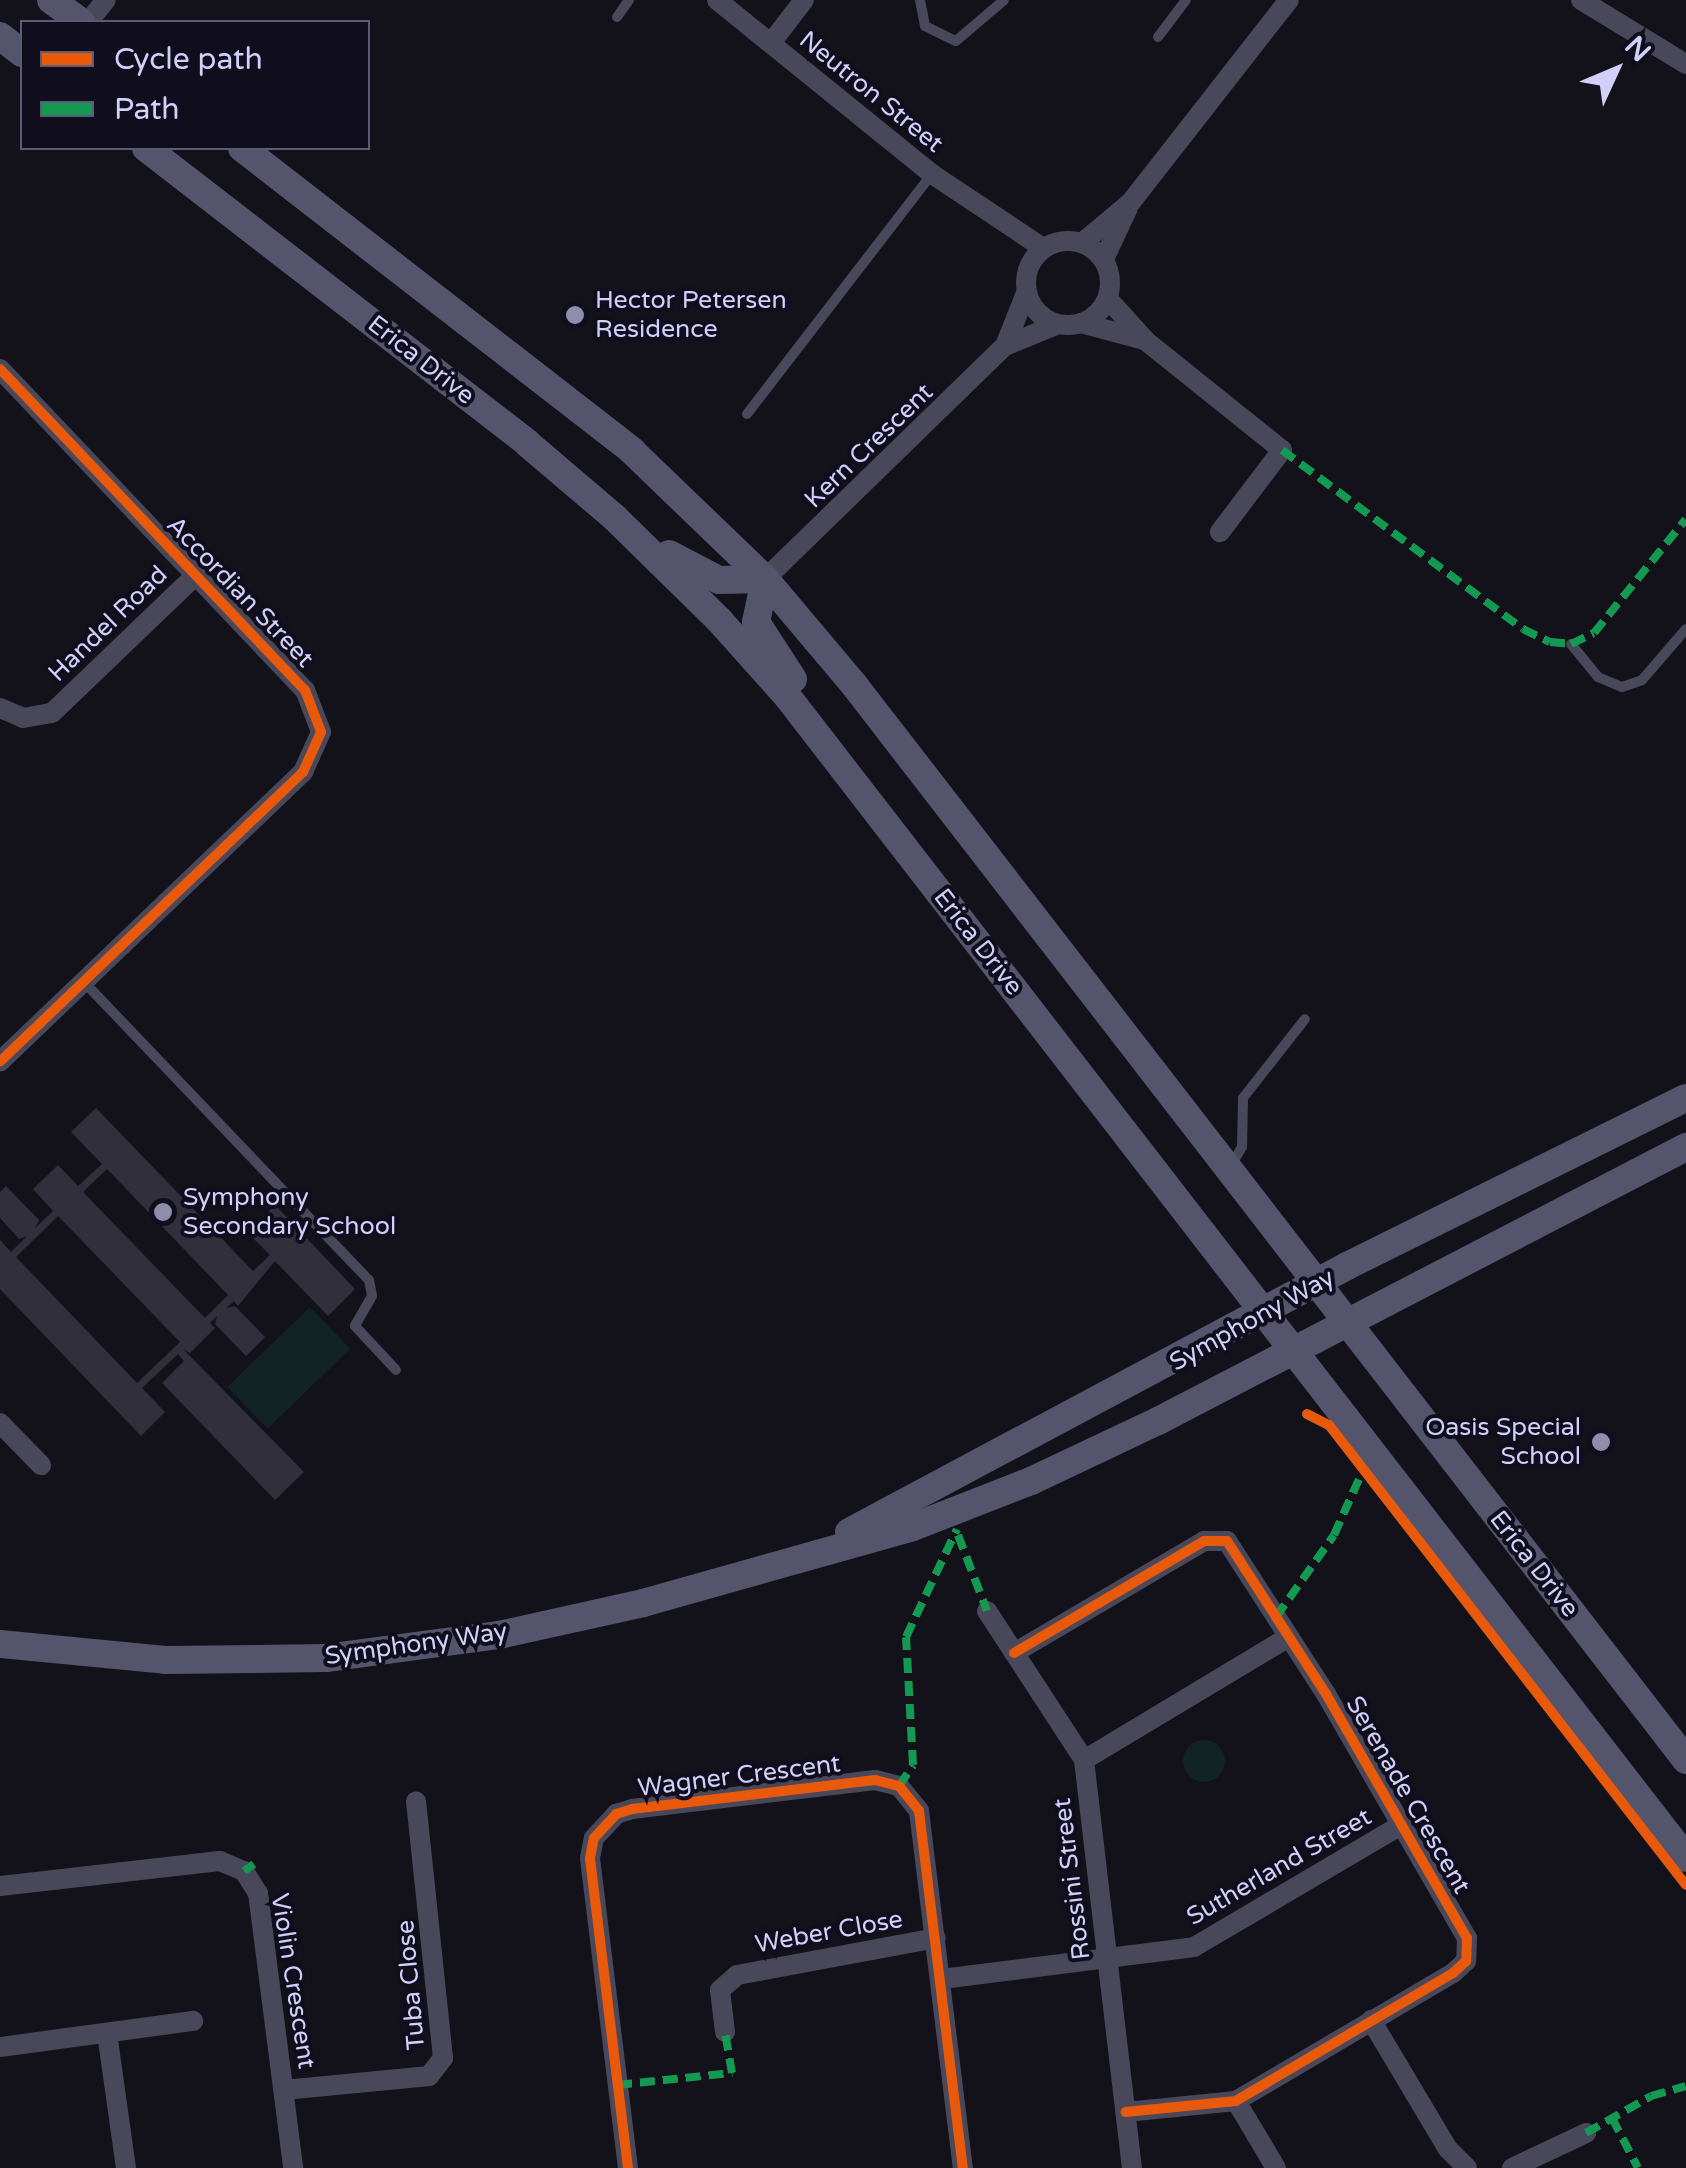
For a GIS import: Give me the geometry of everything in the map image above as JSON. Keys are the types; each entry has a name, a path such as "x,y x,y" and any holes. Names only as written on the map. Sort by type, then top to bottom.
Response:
{"main road":[{"path":"52,0 81,20"},
{"path":"0,36 20,51"},
{"name":"Erica Drive","path":"149,150 615,518 787,696 1296,1349 1686,1858"},
{"name":"Erica Drive","path":"245,150 632,451 765,579 1686,1760"},
{"path":"615,518 689,568 719,580 765,579 754,607 762,636 847,749 911,856"},
{"name":"Symphony Way","path":"822,1547 1317,1283 1686,1098"},
{"name":"Symphony Way","path":"0,1644 165,1660 326,1658 499,1635 643,1604 822,1547 912,1527 1030,1481 1348,1324 1686,1147"}],"street":[{"path":"86,20 106,0"},
{"name":"Neutron Street","path":"717,0 932,174 1043,248"},
{"path":"771,43 804,0"},
{"path":"1146,341 1082,323 1058,324 1038,313 1026,293 1027,270 1043,248 1082,243 1131,202 1289,0"},
{"path":"1581,0 1686,64"},
{"path":"1131,202 1104,259 1108,298 1146,341 1282,450 1220,532"},
{"name":"Neutron Street","path":"996,217 1027,270"},
{"path":"1082,243 1104,259"},
{"name":"Kern Crescent","path":"1006,346 1026,293"},
{"path":"1082,323 1108,298"},
{"name":"Kern Crescent","path":"765,579 1006,346 1058,324"},
{"name":"Accordian Street","path":"0,369 313,700 321,722 318,750 302,772 8,1055"},
{"name":"Handel Road","path":"0,708 24,718 52,713 196,575"},
{"path":"0,1032 8,1055"},
{"path":"0,1424 35,1458 0,1453"},
{"name":"Serenade Crescent","path":"1014,1653 1217,1538 1237,1548 1403,1824 1469,1950 1453,1972 1236,2100 1126,2112"},
{"name":"Rossini Street","path":"987,1611 1084,1760 1132,2168"},
{"path":"1084,1760 1289,1637"},
{"name":"Wagner Crescent","path":"628,2168 590,1858 594,1838 616,1814 887,1781 911,1797 919,1811 962,2168"},
{"name":"Tuba Close","path":"284,2090 429,2076 443,2058 416,1801"},
{"name":"Sutherland Street","path":"942,1979 1194,1947 1403,1824"},
{"name":"Violin Crescent","path":"0,1886 220,1861 244,1872 258,1894 293,2168"},
{"name":"Weber Close","path":"725,2032 720,1990 737,1975 936,1938"},
{"path":"1371,2020 1466,2168"},
{"path":"0,2047 193,2021"},
{"path":"108,2033 126,2168"},
{"path":"1236,2100 1276,2168"},
{"path":"1512,2168 1586,2133"}],"lane":[{"path":"617,17 630,0"},
{"path":"920,0 925,26 956,41 1004,0"},
{"path":"1158,36 1186,0"},
{"path":"747,414 932,174"},
{"path":"1571,644 1598,676 1622,687 1642,680 1686,629"},
{"path":"84,982 368,1280 372,1296 354,1326 396,1370"},
{"path":"1228,1168 1242,1148 1243,1098 1305,1019"}],"shaded area":[{"path":"310,1307 350,1349 268,1429 227,1387"},
{"path":"1204,1740 1219,1746 1225,1761 1219,1776 1204,1782 1189,1776 1183,1761 1189,1746"}],"building":[{"path":"96,1108 253,1271 270,1255 247,1232 275,1205 355,1289 328,1316 275,1261 238,1306 234,1301 226,1308 235,1306 265,1337 246,1356 215,1324 217,1316 210,1323 215,1328 190,1353 183,1349 304,1472 275,1500 162,1383 184,1361 178,1354 142,1388 165,1412 141,1436 0,1289 0,1240 11,1252 27,1236 19,1239 0,1218 0,1192 6,1186 39,1220 35,1228 53,1211 33,1189 58,1165 78,1186 102,1164 71,1132","holes":["107,1169 228,1295 205,1318 83,1192","58,1216 180,1342 137,1383 16,1257"]}],"marked path":[{"path":"1282,450 1523,629 1550,642 1571,644 1594,633 1686,519"},
{"path":"1276,1617 1334,1535 1359,1479"},
{"path":"899,1786 913,1765 906,1637 957,1529"},
{"path":"958,1535 987,1611"},
{"path":"244,1871 254,1864"},
{"path":"617,2085 732,2073 725,2032"},
{"path":"1586,2133 1651,2096 1686,2086"},
{"path":"1612,2118 1638,2168"}],"cycle path":[{"path":"0,369 305,690 321,732 303,772 0,1062"},
{"path":"1307,1414 1329,1425 1686,1885"},
{"path":"1014,1653 1204,1541 1227,1541 1326,1694 1467,1938 1466,1961 1453,1973 1236,2101 1126,2112"},
{"path":"628,2168 590,1858 594,1838 616,1814 632,1809 875,1780 899,1786 919,1811 963,2168"}],"place":[{"name":"Hector Petersen Residence","path":"575,315"},
{"name":"Symphony Secondary School","path":"163,1212"},
{"name":"Oasis Special School","path":"1601,1442"}]}
